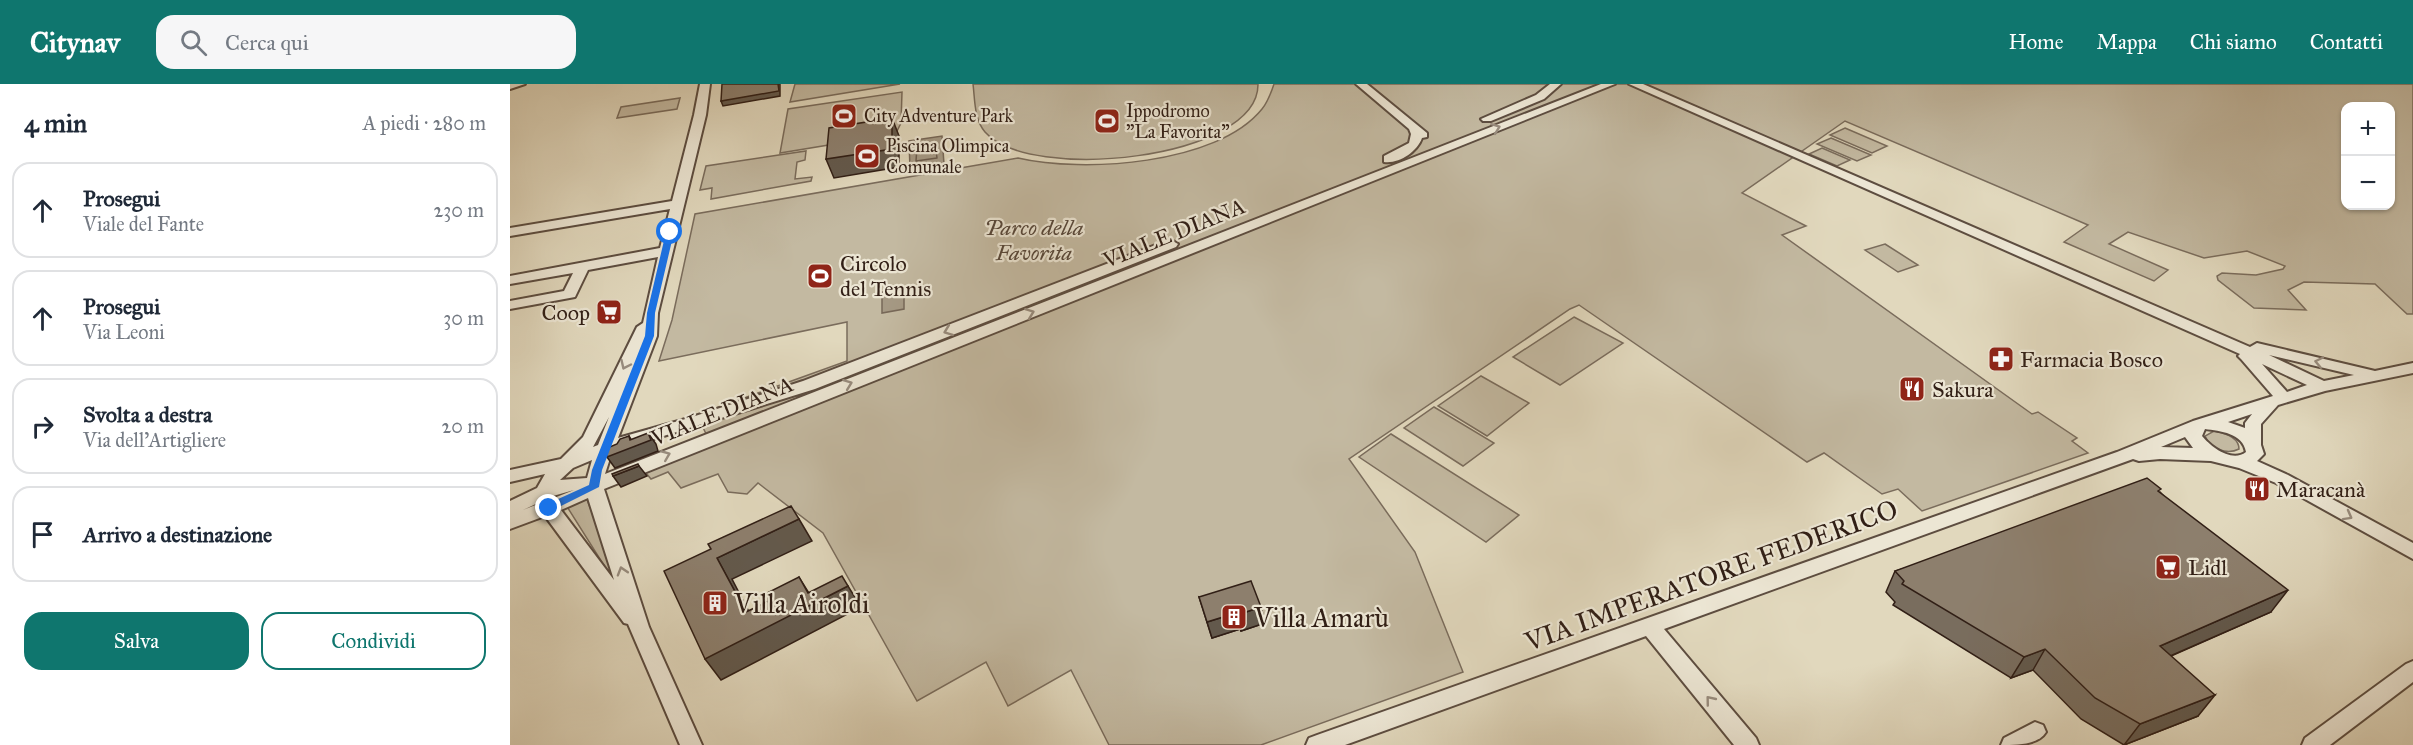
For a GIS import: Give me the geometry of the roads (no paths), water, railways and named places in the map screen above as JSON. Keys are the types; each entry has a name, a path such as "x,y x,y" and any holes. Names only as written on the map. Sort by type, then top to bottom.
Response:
{"street":[{"path":"510,86 520,84"},
{"path":"1361,84 1441,149"},
{"path":"1472,125 1540,97 1556,84"},
{"path":"1569,99 1578,92 1581,84"},
{"name":"VIALE DIANA","path":"549,499 574,498 668,455 1610,84"},
{"path":"1634,84 2221,339 2322,386"},
{"path":"692,745 639,627 594,487 597,470 649,336 651,313 706,85"},
{"name":"VIALE DIANA","path":"606,448 809,385 1332,182 1406,151 1417,138 1414,128"},
{"path":"510,232 676,209"},
{"path":"510,242 676,209"},
{"path":"510,279 666,251"},
{"path":"510,305 570,294 582,267"},
{"path":"511,513 536,516 549,499 568,463 590,440 651,313"},
{"path":"2221,339 2376,375"},
{"path":"2221,339 2242,352 2257,366 2278,401"},
{"path":"2123,456 2199,426 2322,386 2413,368"},
{"path":"2240,461 2255,454 2253,423 2278,401"},
{"path":"2215,455 2195,441 2193,431 2199,426 2231,428 2253,444"},
{"path":"510,476 568,463 606,448"},
{"path":"2123,456 2160,453 2215,455 2240,461 2289,483 2413,552"},
{"name":"VIA IMPERATORE FEDERICO","path":"1317,745 2123,456"},
{"path":"511,513 549,499 575,484 588,484 594,487"},
{"path":"549,499 639,627"},
{"path":"1649,625 1748,745"},
{"path":"2313,745 2413,670"},
{"path":"2012,745 2035,732"}],"water":[{"name":"Piscina Olimpica Comunale","path":"942,136 944,164 910,169 909,141"},
{"path":"904,288 904,309 882,313 882,292"}],"place":[{"name":"City Adventure Park","path":"844,116"},
{"name":"Ippodromo \"La Favorita\"","path":"1107,121"},
{"name":"Piscina Olimpica Comunale","path":"867,156"},
{"name":"Circolo del Tennis","path":"820,276"},
{"name":"Coop","path":"609,312"},
{"name":"Farmacia Bosco","path":"2001,359"},
{"name":"Sakura","path":"1912,389"},
{"name":"Maracanà","path":"2257,489"},
{"name":"Lidl","path":"2168,567"},
{"name":"Villa Airoldi","path":"715,603"},
{"name":"Villa Amarù","path":"1234,617"}],"park label":[{"name":"Parco della Favorita","path":"1034,240"}]}
